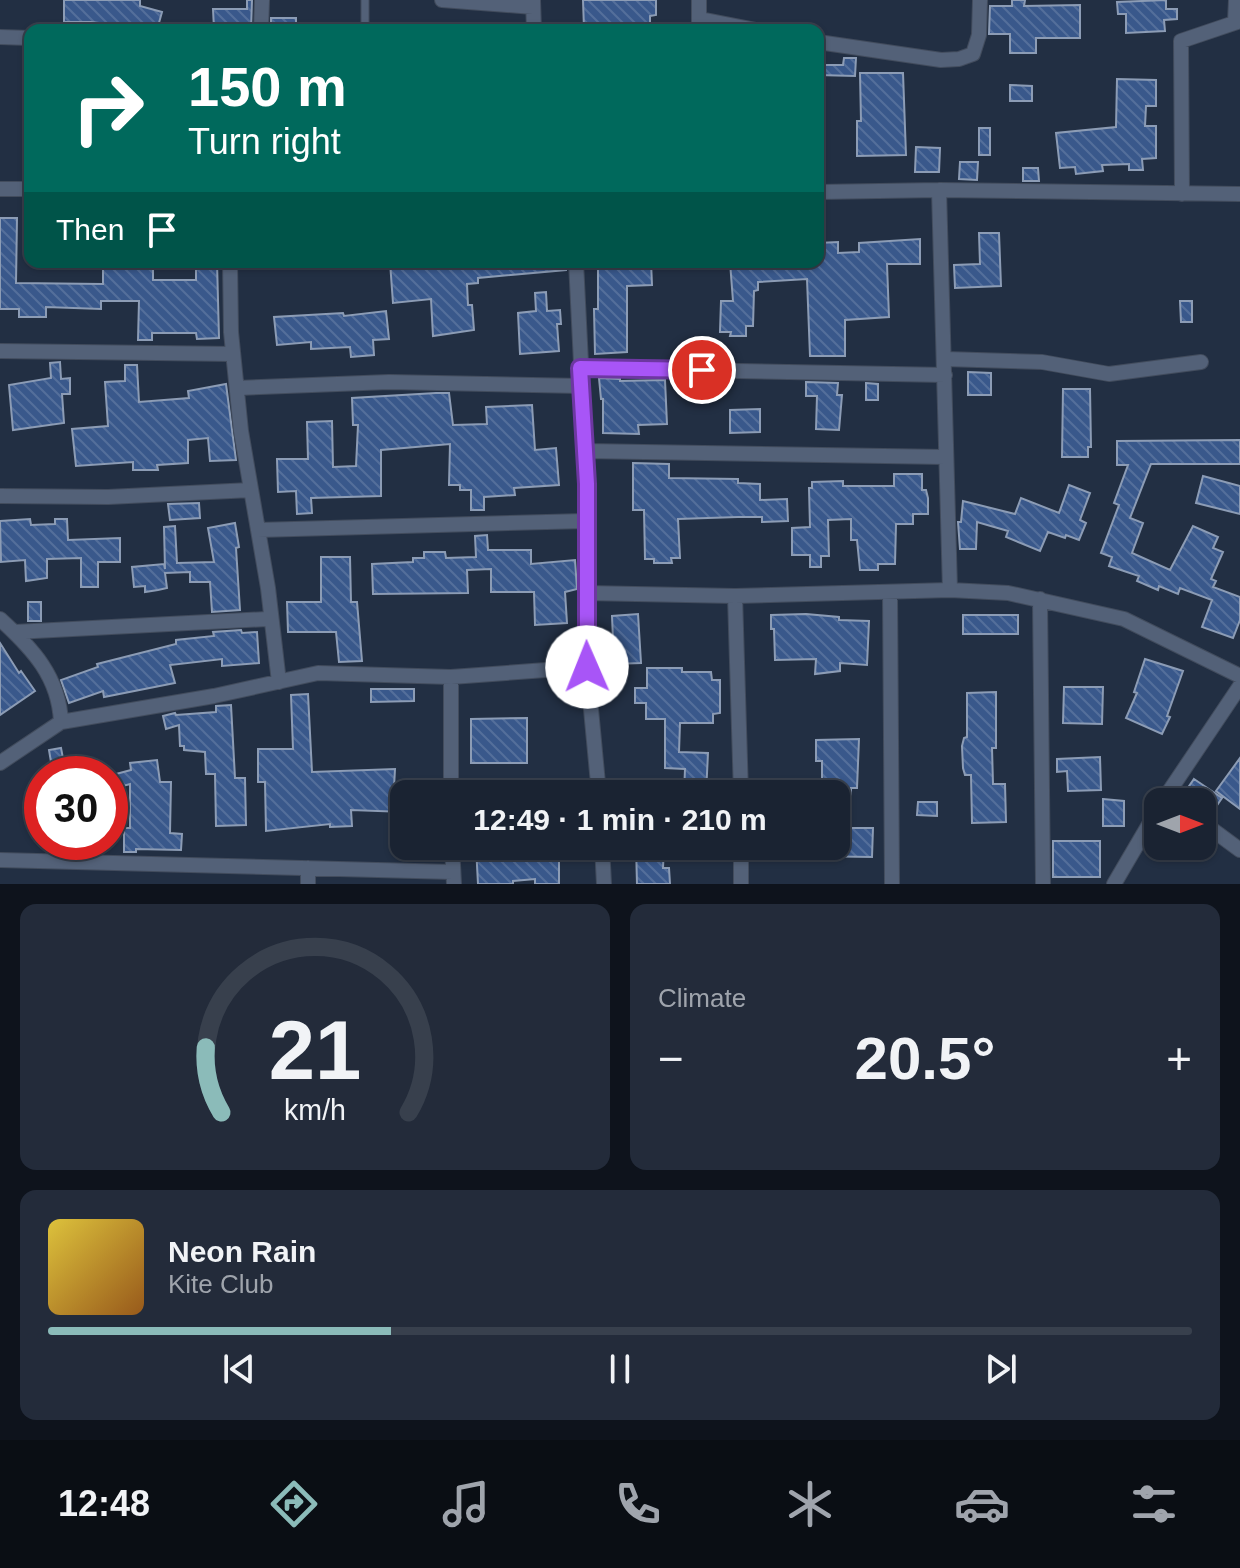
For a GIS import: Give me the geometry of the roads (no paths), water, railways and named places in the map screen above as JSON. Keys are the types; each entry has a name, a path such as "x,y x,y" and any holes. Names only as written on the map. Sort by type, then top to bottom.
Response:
{"street":[{"path":"261,24 262,0"},
{"path":"442,0 533,4 534,24"},
{"path":"699,0 699,24"},
{"path":"824,43 941,60 959,59 973,54 979,35 980,0"},
{"path":"1182,194 1181,41 1237,22 1236,0"},
{"path":"0,37 24,38"},
{"path":"0,189 24,189"},
{"path":"939,190 950,590"},
{"path":"824,192 939,190 1240,194"},
{"path":"230,268 233,354 241,431 279,682"},
{"path":"576,268 585,451 587,667 598,780"},
{"path":"0,351 233,354"},
{"path":"580,368 945,367 1042,362 1109,374 1201,362"},
{"path":"237,388 389,382 581,386"},
{"path":"585,451 945,457"},
{"path":"0,496 108,497 251,490"},
{"path":"258,530 585,521"},
{"path":"586,593 735,596 950,590 1008,593 1124,619 1240,676"},
{"path":"890,592 892,884"},
{"path":"735,596 741,780"},
{"path":"1040,599 1043,884"},
{"path":"0,619 15,632 51,676 60,699 61,722"},
{"path":"15,632 267,619"},
{"path":"0,763 61,722 318,673 451,677 587,667"},
{"path":"451,677 451,780"},
{"path":"1174,788 1240,686"},
{"path":"1216,832 1240,850"},
{"path":"1114,884 1144,836"},
{"path":"0,860 308,868 453,878"},
{"path":"603,860 604,884"},
{"path":"741,860 741,884"},
{"path":"308,868 308,884"}],"lane":[{"path":"365,0 365,24"}]}
